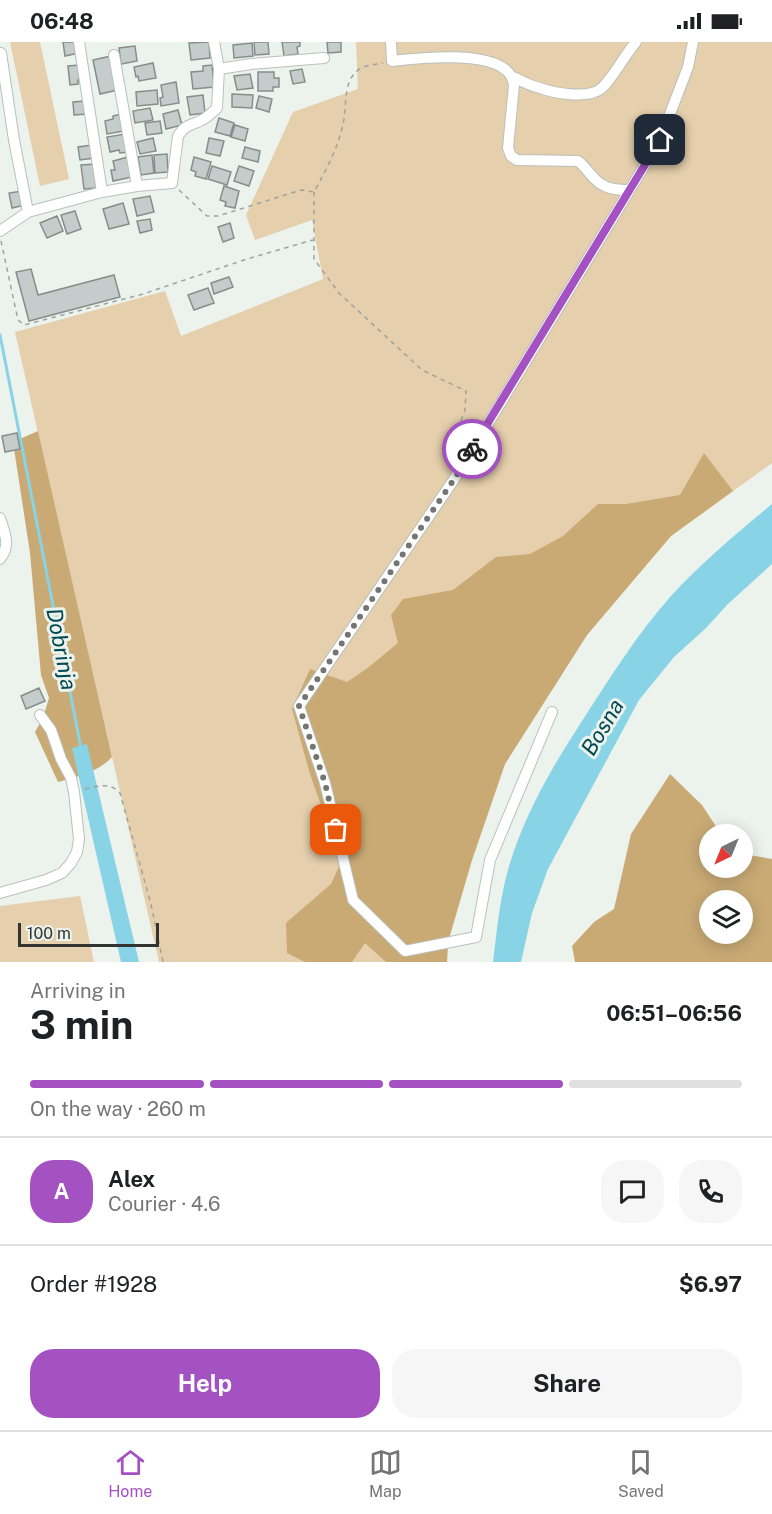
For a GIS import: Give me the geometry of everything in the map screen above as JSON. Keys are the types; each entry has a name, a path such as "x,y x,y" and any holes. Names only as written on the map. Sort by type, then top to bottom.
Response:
{"street":[{"path":"79,42 102,192"},
{"path":"0,231 28,212 102,192 172,183 178,136 186,126 208,116 217,108 219,69 214,42"},
{"path":"391,42 392,61 444,57 472,58 493,62 511,76 536,87 582,95 600,90 636,42"},
{"path":"552,712 490,860 476,937 405,951 353,900 325,783 299,706 455,478 660,140 688,67 693,42"},
{"path":"1,53 28,212"},
{"path":"114,56 137,186"},
{"path":"219,69 324,58"},
{"path":"511,76 514,85 508,148 511,156 517,160 578,161 603,185 615,190 629,190"},
{"path":"0,559 8,543 1,522"},
{"path":"0,893 62,873 77,852 79,839 71,778 61,759 51,730 40,715"}],"path":[{"path":"392,61 363,67 354,74 348,86 343,123 330,163 314,192 314,259 339,293 422,370 466,391 465,410 448,454 455,478"},
{"path":"172,183 207,216 218,216 301,190 314,192"},
{"path":"0,238 18,320 24,325 142,294 313,240"},
{"path":"79,791 99,786 111,786 120,793 151,904 163,962"}],"shaded area":[{"path":"10,42 40,42 69,179 40,186"},
{"path":"356,42 772,42 772,463 671,536 587,635 505,764 472,860 448,942 447,962 159,962 15,332 165,291 181,336 323,279 312,220 255,240 246,215 293,112 358,89"},
{"path":"38,431 112,757 94,770 58,782 35,732 43,718 49,698 41,675 30,553 13,442"},
{"path":"704,453 733,491 671,536 587,635 505,764 472,860 448,942 447,962 386,962 365,943 352,962 305,962 287,953 286,923 331,884 341,862 310,774 292,709 310,669 347,682 398,643 391,615 403,599 453,590 496,557 530,554 563,536 598,504 626,504 680,495"},
{"path":"670,774 702,805 714,824 699,824 699,878 753,878 753,856 772,859 772,962 575,962 572,946 594,922 614,909 631,834"},
{"path":"80,896 94,962 0,962 0,906"}],"water":[{"name":"Bosna","path":"772,504 772,564 674,657 639,700 548,869 532,913 521,962 493,962 501,900 510,863 524,825 562,753 625,655 659,610 707,560"},
{"path":"87,744 139,962 121,962 72,748"}],"building":[{"path":"63,42 77,42 79,53 65,56"},
{"path":"209,42 210,58 191,60 189,43"},
{"path":"254,42 268,42 269,54 255,55"},
{"path":"282,42 300,42 300,46 297,47 298,54 284,56"},
{"path":"327,42 341,42 341,52 328,53"},
{"path":"252,43 253,56 234,58 233,45"},
{"path":"135,46 137,61 121,64 119,48"},
{"path":"111,56 118,90 100,94 93,60"},
{"path":"153,63 156,78 139,81 134,67"},
{"path":"80,65 82,80 78,80 78,84 70,85 68,66"},
{"path":"212,65 214,87 193,89 191,72 203,71 203,66"},
{"path":"302,69 305,82 293,84 290,71"},
{"path":"258,72 274,72 274,78 279,78 279,87 273,87 273,91 258,91"},
{"path":"250,74 253,88 237,90 234,76"},
{"path":"176,82 179,103 161,106 160,98 163,97 161,85"},
{"path":"157,90 158,104 137,106 136,92"},
{"path":"232,94 253,95 252,108 232,107"},
{"path":"203,95 205,113 190,115 187,97"},
{"path":"259,96 272,99 269,112 256,108"},
{"path":"85,101 87,114 74,115 73,102"},
{"path":"150,108 153,120 135,123 133,111"},
{"path":"178,110 182,125 166,129 163,114"},
{"path":"121,114 124,131 107,134 105,121"},
{"path":"219,118 234,123 230,136 215,132"},
{"path":"160,121 162,133 147,135 145,123"},
{"path":"235,125 248,129 245,141 231,137"},
{"path":"125,134 129,152 120,153 119,150 110,152 107,137"},
{"path":"153,138 156,151 140,154 137,142"},
{"path":"209,138 224,141 220,156 206,153"},
{"path":"92,145 94,158 80,160 78,147"},
{"path":"245,147 260,151 258,162 242,158"},
{"path":"167,154 168,172 155,173 154,155"},
{"path":"152,155 154,173 141,175 138,157"},
{"path":"128,157 132,177 113,181 111,170 115,170 113,161"},
{"path":"194,157 211,162 206,179 195,176 196,172 191,170"},
{"path":"96,164 99,188 84,189 81,165"},
{"path":"212,166 231,172 227,185 208,179"},
{"path":"239,166 254,171 249,186 234,181"},
{"path":"224,186 239,191 235,208 225,206 226,202 220,200"},
{"path":"22,191 25,205 12,208 9,193"},
{"path":"150,196 154,212 137,216 133,199"},
{"path":"123,203 129,224 109,229 103,209"},
{"path":"75,211 81,229 67,234 61,215"},
{"path":"57,216 63,231 47,238 40,223"},
{"path":"150,219 152,230 140,233 137,221"},
{"path":"230,223 234,238 223,242 218,227"},
{"path":"31,269 38,295 114,275 120,297 29,321 16,272"},
{"path":"229,277 233,287 214,294 211,283"},
{"path":"208,288 214,303 194,310 188,295"},
{"path":"17,433 20,449 5,452 2,436"},
{"path":"39,688 45,701 26,709 21,696"}],"waterway":[{"name":"Dobrinja","path":"0,335 81,748"}],"way so far":[{"path":"336,830 325,783 299,706 455,478 472,449"}],"route":[{"path":"472,449 660,140"}]}
